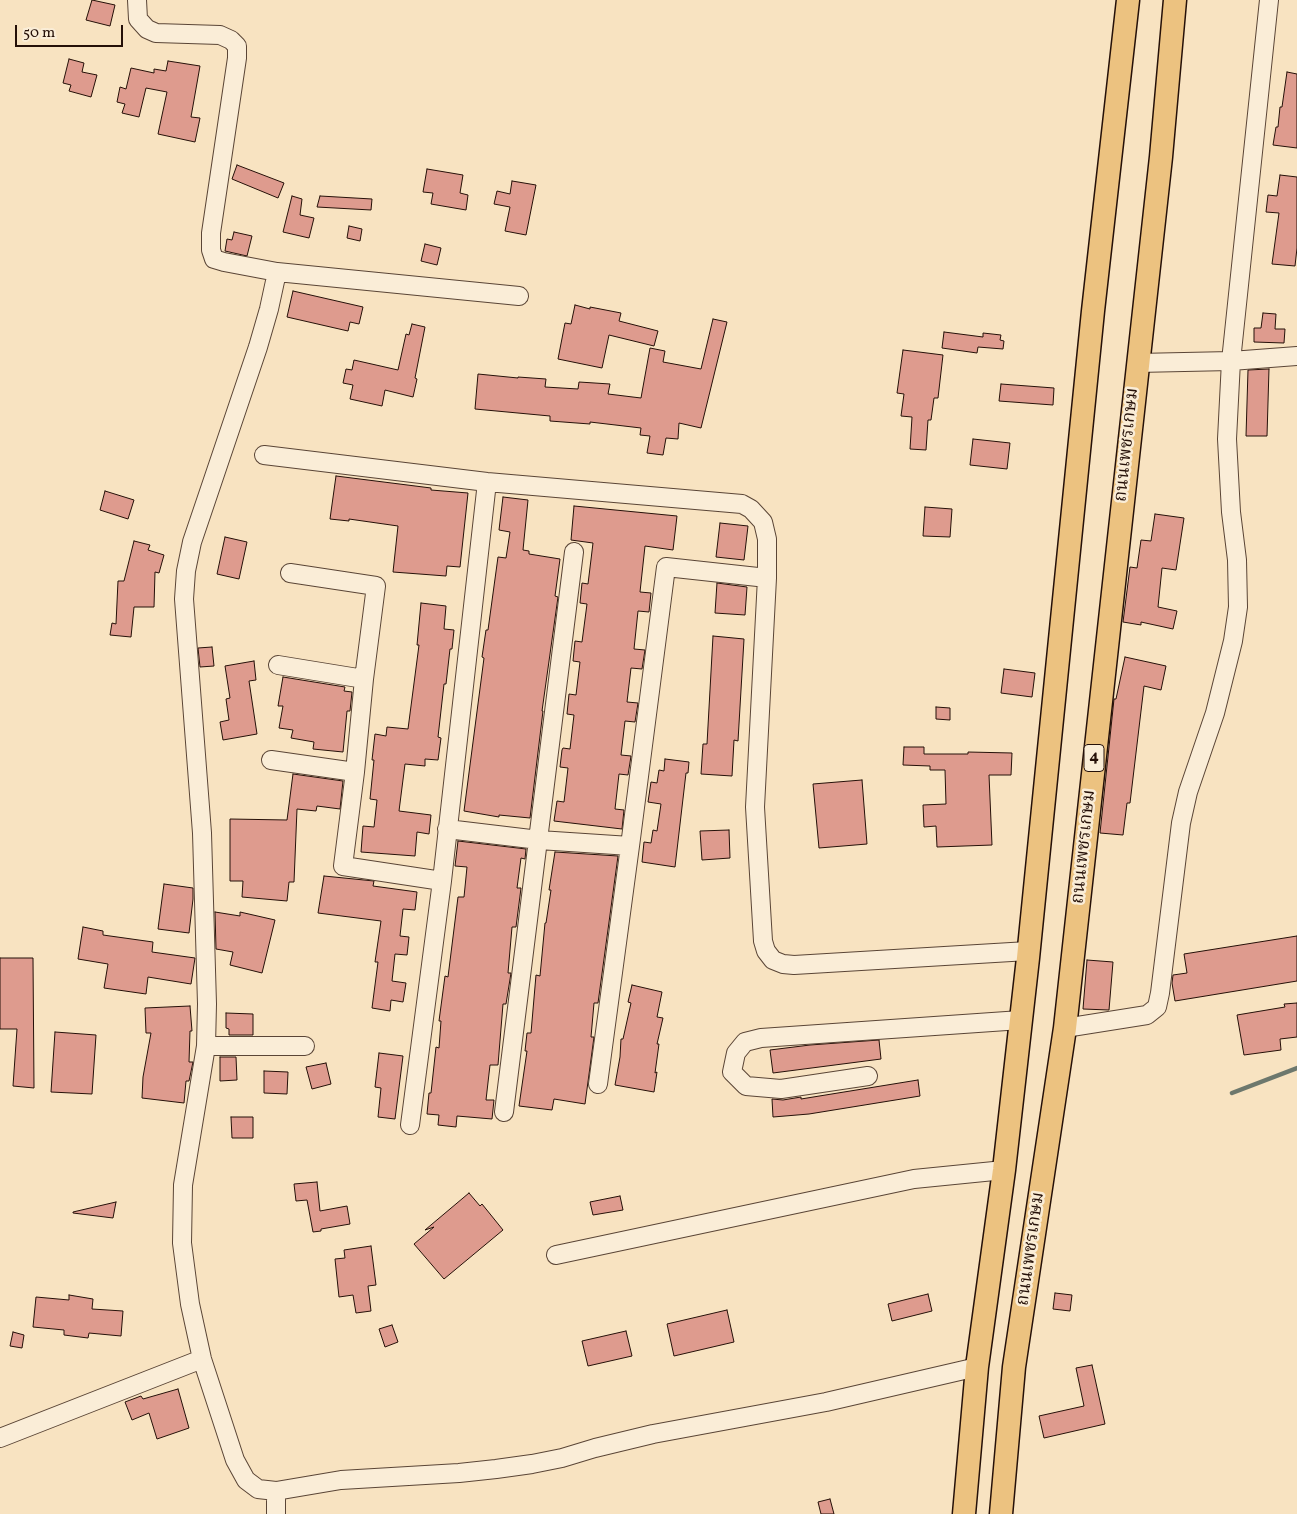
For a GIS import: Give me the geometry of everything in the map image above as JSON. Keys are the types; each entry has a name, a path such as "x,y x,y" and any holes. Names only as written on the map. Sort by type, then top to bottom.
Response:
{"main road":[{"path":"964,1514 977,1367 1004,1170 1021,1020 1093,310 1128,0"},
{"name":"ถนนเพชรเกษม","path":"1001,1514 1014,1367 1065,1028 1161,157 1176,0"}],"street":[{"path":"137,0 138,19 147,29 156,33 220,35 231,40 237,46 237,58 212,233 211,250 214,259 277,272 519,296"},
{"path":"1065,1028 1147,1015 1157,1007 1181,823 1188,792 1215,713 1233,641 1238,607 1237,560 1231,512 1227,439 1231,361 1269,0"},
{"path":"277,272 270,309 192,542 186,572 184,599 202,833 207,1004 206,1046 183,1185 182,1243 190,1304 202,1359 235,1460 246,1480 258,1489 276,1491 341,1480 496,1470 562,1458 653,1434 826,1402 977,1367"},
{"path":"1137,363 1231,361 1297,356"},
{"path":"264,455 486,482 742,504 751,509 763,522 767,539 767,578 755,807 763,942 766,951 773,960 782,964 794,965 1028,951"},
{"path":"410,1125 442,881 486,482"},
{"path":"504,1112 574,552"},
{"path":"598,1084 666,567 767,578"},
{"path":"290,573 376,586 343,866 442,881"},
{"path":"278,665 364,678"},
{"path":"271,760 355,772"},
{"path":"447,829 539,840 630,846"},
{"path":"868,1076 780,1089 746,1086 732,1072 736,1052 745,1042 761,1038 1021,1020"},
{"path":"206,1046 305,1046"},
{"path":"556,1255 914,1179 1004,1170"},
{"path":"0,1438 202,1359"},
{"path":"276,1491 276,1514"}],"building":[{"path":"92,0 115,5 110,26 86,20"},
{"path":"69,59 84,63 82,72 97,75 91,97 69,91 71,85 63,83"},
{"path":"168,61 200,66 191,117 200,118 195,142 158,134 167,92 146,88 139,117 122,113 125,104 117,102 120,87 126,89 131,68 154,73 154,69 166,71"},
{"path":"1287,72 1297,74 1297,148 1273,145 1276,127 1278,127 1280,107 1282,107"},
{"path":"237,165 284,183 278,198 232,179"},
{"path":"427,169 463,175 460,193 468,195 466,210 431,204 433,193 423,192"},
{"path":"1280,175 1297,177 1297,248 1295,266 1272,264 1279,213 1266,212 1268,195 1277,196"},
{"path":"512,181 536,185 526,235 505,231 510,207 494,204 497,191 510,194"},
{"path":"292,196 302,199 300,215 314,218 309,238 283,232"},
{"path":"320,196 372,199 371,210 317,207"},
{"path":"349,226 362,229 360,241 347,238"},
{"path":"234,232 252,236 247,256 225,251 227,239 232,240"},
{"path":"425,244 441,248 437,265 421,261"},
{"path":"293,291 363,307 359,324 350,322 348,331 287,317"},
{"path":"575,305 621,313 619,321 658,331 654,346 609,335 602,368 558,359 565,323 571,324"},
{"path":"1263,313 1276,314 1275,329 1285,329 1284,343 1254,342 1254,328 1261,328"},
{"path":"713,319 727,322 701,428 679,423 678,439 666,438 663,455 647,453 650,436 640,435 641,428 590,422 590,424 550,421 550,416 475,409 478,374 546,379 545,387 578,389 579,382 610,384 608,394 641,398 650,348 665,351 663,362 701,369"},
{"path":"412,324 425,327 413,397 385,390 382,406 350,399 353,385 343,383 346,369 352,370 354,360 398,370 406,334 409,335"},
{"path":"944,332 983,337 983,333 1001,335 1000,340 1004,341 1003,349 978,347 977,353 942,348"},
{"path":"903,350 943,355 938,398 934,398 931,420 928,420 926,450 910,449 912,417 901,416 904,394 897,393"},
{"path":"1269,369 1267,436 1246,436 1248,370"},
{"path":"1001,384 1054,388 1053,405 999,401"},
{"path":"973,439 1010,443 1007,469 970,465"},
{"path":"336,476 431,488 431,490 468,493 460,567 447,566 446,576 393,572 398,526 349,519 349,521 330,519"},
{"path":"105,491 134,500 128,519 100,510"},
{"path":"503,497 528,500 523,550 529,551 529,554 560,559 555,596 558,597 542,711 530,818 499,815 499,817 464,811 484,658 482,657 486,630 488,630 498,557 506,558 510,532 499,530"},
{"path":"574,506 677,516 673,550 645,546 640,592 651,593 649,612 638,611 634,649 645,650 642,669 631,668 627,702 638,703 635,722 625,721 621,755 631,756 628,775 619,774 615,809 624,810 622,829 554,821 557,801 564,802 568,768 560,767 563,748 570,749 574,715 567,714 569,694 576,695 580,662 573,661 575,641 582,642 587,604 580,603 582,583 588,584 593,543 571,540"},
{"path":"925,507 952,509 950,537 923,536"},
{"path":"1155,514 1184,518 1176,570 1162,568 1158,607 1177,611 1173,629 1141,622 1141,625 1123,622 1130,567 1137,568 1141,540 1151,541"},
{"path":"720,523 748,526 744,560 716,557"},
{"path":"225,537 247,542 239,579 217,574"},
{"path":"134,541 150,545 148,550 164,555 159,573 155,572 154,607 134,607 131,637 110,635 112,623 116,624 118,581 124,581"},
{"path":"717,583 747,587 745,615 715,613"},
{"path":"421,603 446,606 444,629 454,630 446,684 444,684 438,737 441,738 438,760 425,759 425,766 405,764 399,811 431,815 429,834 417,832 415,856 361,852 363,826 374,827 377,800 370,799 375,734 386,736 387,727 408,729 419,645 417,645"},
{"path":"713,636 744,639 738,741 734,740 732,776 701,774 703,744 707,744"},
{"path":"212,647 214,666 200,667 198,648"},
{"path":"1125,657 1166,666 1161,690 1144,686 1130,803 1127,803 1123,835 1100,833 1114,699 1116,699"},
{"path":"254,661 256,680 249,681 257,734 223,740 220,722 229,720 226,699 230,698 225,666"},
{"path":"1004,669 1035,673 1032,697 1001,693"},
{"path":"283,677 345,687 344,691 352,692 350,711 347,711 343,752 313,749 314,742 291,738 293,730 279,728 283,706 278,706"},
{"path":"936,707 950,708 950,720 936,719"},
{"path":"904,747 924,747 924,754 1012,753 1011,775 989,775 992,845 937,847 936,826 924,827 923,805 946,804 945,770 930,770 930,766 903,765"},
{"path":"665,759 689,762 688,773 686,773 675,867 642,862 644,842 651,843 653,830 657,831 661,804 648,802 651,782 657,783 659,770 664,771"},
{"path":"293,774 343,781 340,809 317,806 316,811 297,809 294,882 289,882 287,901 242,897 243,881 230,881 230,819 287,820"},
{"path":"862,780 867,844 819,848 813,784"},
{"path":"729,830 730,858 702,860 700,831"},
{"path":"458,841 526,849 525,859 521,858 517,888 521,888 516,927 512,927 508,973 511,973 506,1004 503,1004 498,1065 490,1065 486,1100 494,1100 492,1119 457,1116 456,1127 438,1125 439,1115 427,1114 436,1047 439,1048 441,1021 439,1021 445,976 448,977 458,897 464,897 467,867 455,866"},
{"path":"555,852 618,856 598,1003 594,1003 591,1037 594,1037 585,1104 554,1099 552,1110 519,1106 527,1051 525,1051 527,1033 531,1033 536,975 540,976"},
{"path":"324,876 374,881 373,886 417,892 415,910 403,909 400,936 409,937 407,955 395,954 392,981 406,983 403,1002 391,1000 390,1011 372,1008 378,962 375,962 381,921 318,913"},
{"path":"164,884 193,888 189,933 158,929"},
{"path":"215,912 240,916 240,912 275,920 262,973 230,965 233,952 216,949"},
{"path":"83,927 103,931 103,935 153,942 152,952 195,958 191,984 148,977 146,994 104,988 108,964 78,959"},
{"path":"1297,936 1297,981 1175,1001 1172,983 1173,975 1187,973 1184,954"},
{"path":"0,958 33,958 34,1088 13,1086 17,1029 0,1029"},
{"path":"1087,960 1113,962 1109,1010 1083,1009"},
{"path":"632,985 662,992 657,1017 663,1018 657,1044 659,1044 654,1092 615,1085 621,1039 623,1039 631,1003 628,1002"},
{"path":"1297,1003 1297,1037 1280,1039 1281,1050 1244,1055 1237,1015 1285,1007 1284,1004"},
{"path":"190,1006 192,1031 190,1031 189,1062 193,1062 189,1081 186,1081 184,1103 142,1098 143,1077 151,1033 146,1033 145,1008"},
{"path":"226,1013 253,1014 253,1035 229,1035 229,1029 226,1028"},
{"path":"55,1032 96,1035 92,1094 51,1092"},
{"path":"879,1040 881,1059 773,1073 770,1050"},
{"path":"379,1053 403,1056 395,1119 378,1117 381,1088 375,1087"},
{"path":"220,1057 236,1057 237,1080 220,1081"},
{"path":"326,1063 331,1084 312,1089 306,1067"},
{"path":"264,1071 288,1072 287,1094 264,1093"},
{"path":"918,1080 920,1096 809,1114 773,1117 772,1099 783,1100 801,1097 801,1099"},
{"path":"231,1117 253,1117 253,1138 232,1138"},
{"path":"317,1182 320,1211 347,1206 350,1224 313,1232 307,1200 296,1201 294,1184"},
{"path":"469,1193 480,1206 482,1204 503,1230 444,1279 414,1244 434,1227 425,1230"},
{"path":"620,1196 623,1210 593,1215 590,1202"},
{"path":"116,1202 113,1218 73,1213 73,1212"},
{"path":"371,1246 376,1285 368,1286 371,1311 356,1313 353,1295 339,1297 335,1259 345,1258 344,1250"},
{"path":"1055,1293 1072,1295 1070,1311 1053,1309"},
{"path":"928,1294 932,1311 892,1321 888,1304"},
{"path":"69,1295 93,1299 92,1309 123,1311 121,1336 89,1333 88,1338 64,1335 64,1330 33,1327 36,1297 69,1300"},
{"path":"727,1310 734,1342 674,1356 667,1324"},
{"path":"392,1325 398,1342 385,1347 379,1329"},
{"path":"626,1331 632,1356 588,1366 582,1341"},
{"path":"13,1332 24,1335 22,1348 10,1346"},
{"path":"1092,1365 1105,1424 1044,1438 1039,1416 1084,1406 1076,1368"},
{"path":"178,1389 189,1428 157,1439 149,1413 132,1420 125,1402 141,1396 143,1399"},
{"path":"830,1499 834,1514 821,1514 818,1502"}],"waterway":[{"path":"1232,1093 1297,1068"}]}
